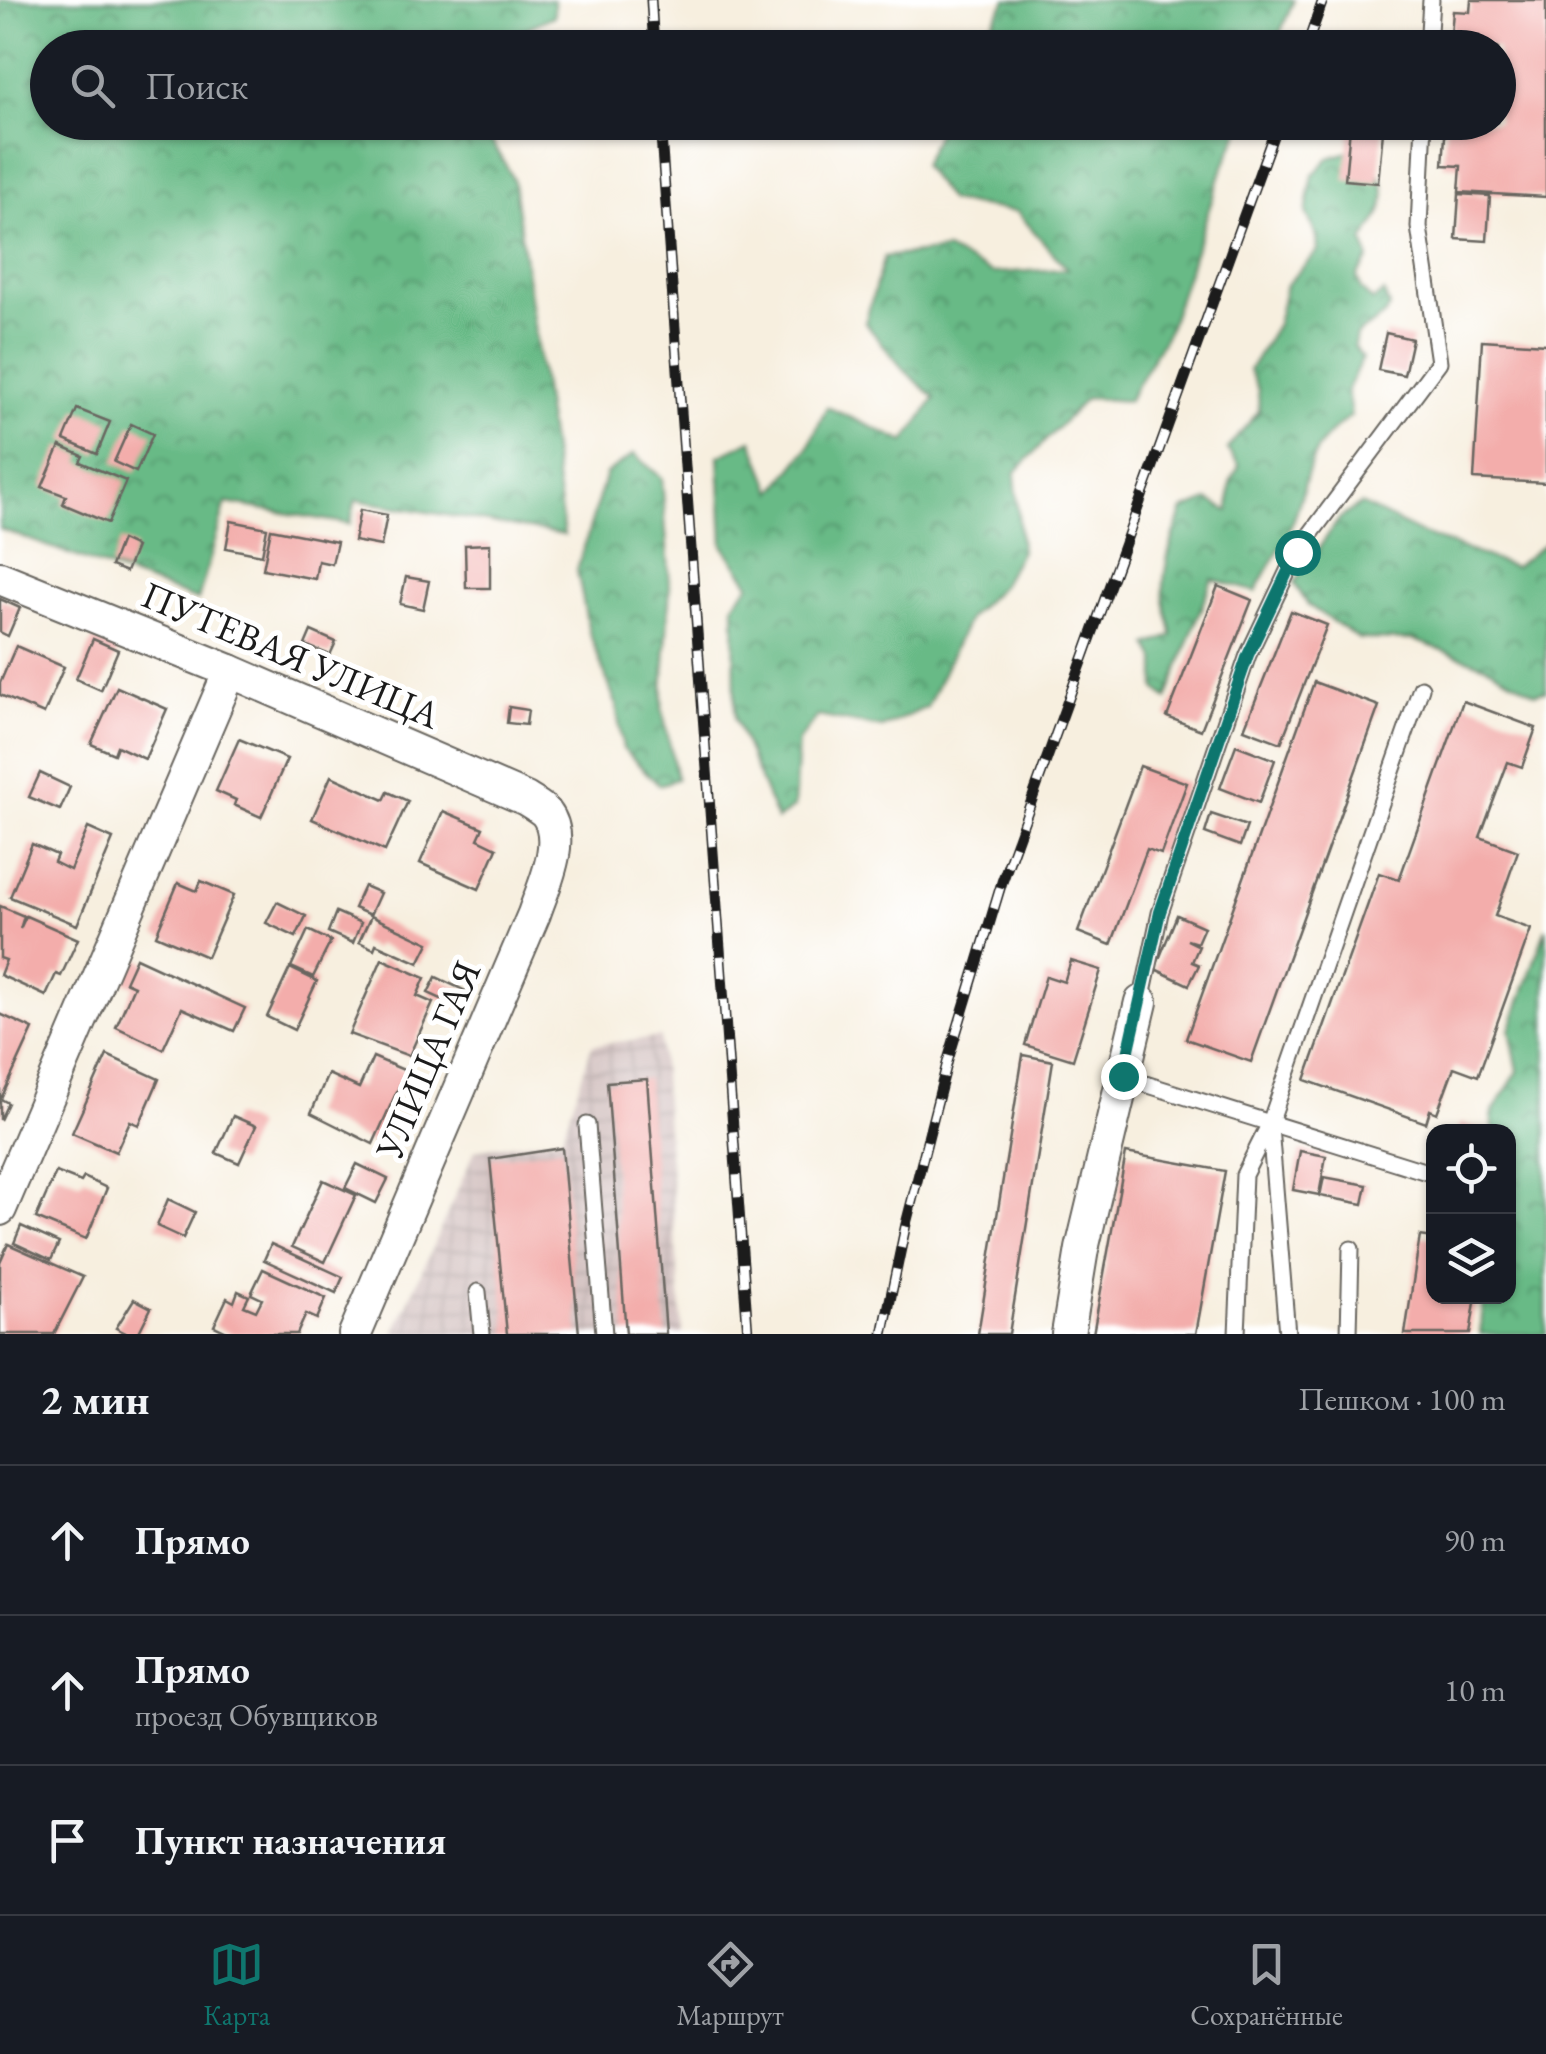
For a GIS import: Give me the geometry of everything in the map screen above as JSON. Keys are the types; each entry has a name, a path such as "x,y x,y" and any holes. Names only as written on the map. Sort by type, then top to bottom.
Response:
{"street":[{"name":"ПУТЕВАЯ УЛИЦА","path":"0,578 230,670 526,799 546,814"},
{"path":"0,1209 230,670"},
{"name":"УЛИЦА ГАЯ","path":"356,1334 534,914 551,865 554,836 546,814"},
{"path":"1068,1334 1082,1249 1141,1002"}],"lane":[{"path":"1429,30 1431,0"},
{"path":"1141,1002 1160,912 1248,655 1297,552 1439,362 1418,227 1423,140"},
{"path":"1237,1334 1244,1176 1270,1124 1421,688"},
{"path":"1123,1076 1426,1173"},
{"path":"1270,1124 1286,1334"},
{"path":"587,1126 604,1334"},
{"path":"1349,1334 1352,1249"},
{"path":"478,1292 482,1334"}],"shaded area":[{"path":"660,1037 683,1334 394,1334 475,1150 562,1137 592,1045"}],"green space":[{"path":"0,0 554,0 554,16 523,30 30,30 30,140 491,140 513,178 564,535 356,500 350,524 226,503 198,600 0,529"},
{"path":"1006,0 1294,0 1281,30 988,30"},
{"path":"934,140 1236,140 1168,331 1128,401 1086,398 1015,473 1021,551 1000,587 969,617 927,707 882,728 818,716 798,741 794,807 777,820 735,719 734,604 750,584 723,545 719,456 752,440 773,492 808,448 827,407 905,442 935,398 904,370 865,323 884,257 946,250 993,273 1067,269 1017,212 949,201 922,165"},
{"path":"1354,150 1377,172 1385,193 1380,215 1363,241 1369,259 1357,276 1361,290 1373,301 1384,292 1389,307 1385,315 1356,335 1354,346 1362,358 1347,390 1351,416 1319,446 1290,529 1256,592 1212,579 1167,699 1156,689 1156,659 1148,645 1172,636 1164,602 1166,563 1183,510 1208,500 1229,511 1230,483 1239,466 1227,449 1259,411 1258,390 1249,370 1277,324 1286,285 1318,251 1317,237 1306,212 1313,175 1329,158"},
{"path":"634,454 662,478 670,586 662,708 677,779 659,785 623,749 616,704 589,632 577,570 606,474"},
{"path":"1361,504 1420,533 1514,567 1546,543 1546,691 1535,693 1486,666 1414,640 1359,639 1308,605 1294,583 1340,518"},
{"path":"1546,928 1546,1334 1480,1334 1483,1304 1516,1304 1516,1124 1493,1124 1491,1115 1518,1071 1510,1030"}],"building":[{"path":"1471,0 1546,0 1546,197 1459,192 1461,166 1443,165 1445,140 1516,140 1516,30 1451,30 1453,11 1470,12"},
{"path":"1349,140 1382,140 1378,183 1345,180"},
{"path":"1459,194 1490,196 1487,241 1456,239"},
{"path":"1386,333 1412,339 1404,375 1378,370"},
{"path":"1482,340 1546,344 1546,483 1474,479"},
{"path":"77,409 110,422 97,454 64,440"},
{"path":"131,424 153,434 136,472 114,462"},
{"path":"60,446 83,456 80,462 126,481 108,523 63,504 66,496 42,487"},
{"path":"360,510 387,515 381,546 354,541"},
{"path":"231,521 267,528 262,555 226,548"},
{"path":"271,529 337,542 332,564 318,561 315,579 263,569"},
{"path":"121,540 136,547 126,572 111,566"},
{"path":"490,544 490,588 466,588 465,545"},
{"path":"406,577 429,581 423,609 400,604"},
{"path":"1218,586 1252,600 1201,730 1167,717"},
{"path":"0,599 20,608 8,636 0,632"},
{"path":"1291,611 1327,625 1281,743 1244,729"},
{"path":"311,631 336,642 330,655 305,645"},
{"path":"93,639 118,650 101,690 76,679"},
{"path":"16,646 64,667 44,714 0,695 0,683"},
{"path":"1314,682 1379,706 1251,1062 1186,1039"},
{"path":"117,687 167,709 145,759 117,746 114,754 91,744"},
{"path":"1463,701 1536,728 1522,767 1508,762 1480,837 1518,851 1495,916 1531,929 1478,1076 1454,1067 1437,1113 1430,1110 1426,1123 1305,1080 1379,873 1399,880"},
{"path":"509,707 528,710 526,725 507,723"},
{"path":"239,739 287,759 261,817 234,805 236,800 216,791"},
{"path":"1236,745 1275,760 1259,803 1220,788"},
{"path":"1140,766 1187,783 1161,854 1147,849 1111,945 1078,932"},
{"path":"40,773 70,787 60,810 29,797"},
{"path":"331,776 384,800 388,792 408,801 385,851 312,819"},
{"path":"443,811 483,828 478,839 497,848 479,889 420,863"},
{"path":"1211,814 1247,826 1240,846 1205,833"},
{"path":"88,828 113,839 77,925 10,897 32,844 57,855 54,862 70,870"},
{"path":"201,881 234,895 207,957 156,935 178,883 197,891"},
{"path":"364,886 380,893 370,915 354,908"},
{"path":"277,902 306,916 296,937 266,923"},
{"path":"0,906 24,916 20,929 26,916 78,939 61,976 56,974 46,996 0,975 6,960 0,958"},
{"path":"336,912 361,923 353,943 328,932"},
{"path":"1177,915 1204,927 1197,943 1187,940 1199,946 1192,962 1199,965 1189,985 1155,969"},
{"path":"371,916 429,943 419,963 376,944 374,949 359,942"},
{"path":"308,930 331,941 313,977 291,967"},
{"path":"136,958 245,1008 234,1031 182,1008 163,1049 116,1027 134,986 125,982"},
{"path":"382,959 425,978 417,996 433,1003 409,1056 349,1034"},
{"path":"1071,961 1101,970 1073,1060 1025,1045 1046,976 1064,982"},
{"path":"290,968 317,981 294,1030 267,1017"},
{"path":"436,977 468,992 461,1008 428,993"},
{"path":"0,1014 33,1029 1,1099 8,1103 0,1120"},
{"path":"107,1055 159,1079 139,1125 130,1121 116,1152 72,1133"},
{"path":"1023,1055 1053,1061 1009,1334 978,1334"},
{"path":"373,1057 406,1071 373,1144 311,1113 328,1074 359,1088"},
{"path":"647,1079 666,1334 626,1334 607,1082"},
{"path":"233,1116 256,1126 239,1163 216,1153"},
{"path":"562,1148 579,1334 507,1334 490,1159"},
{"path":"1300,1151 1326,1156 1319,1195 1293,1190"},
{"path":"1126,1153 1225,1171 1196,1334 1093,1334"},
{"path":"357,1164 388,1179 376,1203 345,1188"},
{"path":"56,1172 81,1182 84,1177 107,1188 86,1239 36,1218"},
{"path":"1324,1177 1367,1185 1363,1204 1320,1196"},
{"path":"323,1180 356,1195 325,1262 292,1247"},
{"path":"168,1199 195,1212 183,1238 157,1226"},
{"path":"21,1226 59,1243 51,1260 14,1243"},
{"path":"1420,1236 1426,1237 1426,1304 1475,1304 1470,1334 1405,1334"},
{"path":"8,1244 83,1277 54,1334 0,1334 0,1262"},
{"path":"271,1244 343,1277 336,1293 264,1260"},
{"path":"263,1269 326,1298 317,1319 306,1314 297,1334 231,1334 214,1326 227,1298 234,1302 238,1291 249,1296 244,1306 256,1311 262,1299 251,1294"},
{"path":"134,1299 151,1308 138,1334 128,1334 116,1328"}],"railway":[{"path":"651,0 653,30"},
{"path":"1312,30 1323,0"},
{"path":"661,140 748,1334"},
{"path":"883,1334 906,1224 948,1060 1002,882 1271,140"}],"route":[{"path":"1123,1076 1160,912 1248,655 1297,552"}]}
